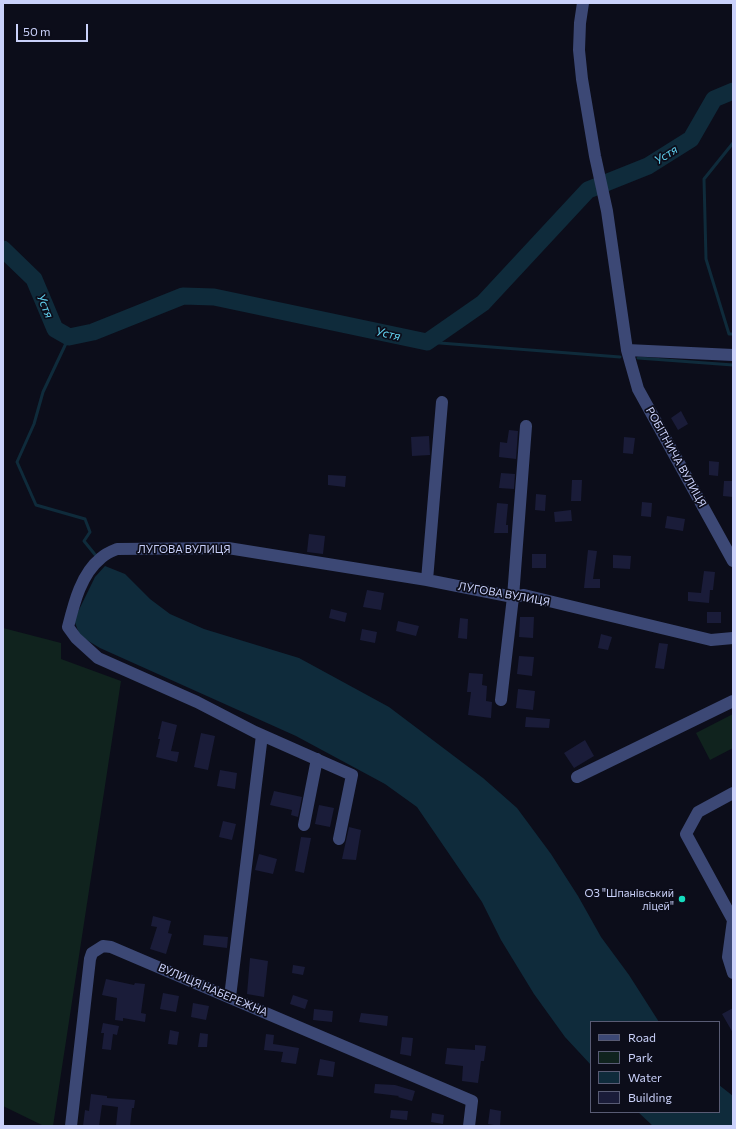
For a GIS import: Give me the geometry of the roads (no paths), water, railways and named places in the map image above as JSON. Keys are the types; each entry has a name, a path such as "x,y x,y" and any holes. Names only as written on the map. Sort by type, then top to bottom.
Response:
{"street":[{"name":"РОБІТНИЧА ВУЛИЦЯ","path":"583,3 580,23 579,50 584,92 595,156 607,211 627,350 638,389 733,561"},
{"path":"627,350 733,355"},
{"path":"426,580 442,402"},
{"path":"501,700 513,597 526,426"},
{"name":"ЛУГОВА ВУЛИЦЯ","path":"339,839 352,775 262,735 198,702 98,658 76,638 68,626 71,614 88,572 101,557 117,549 228,548 426,580 513,597 524,595 711,640 733,638"},
{"path":"577,777 733,701"},
{"path":"230,997 262,735"},
{"path":"304,824 317,759"},
{"path":"733,793 698,812 686,834 733,920 728,957 733,973"},
{"name":"ВУЛИЦЯ НАБЕРЕЖНА","path":"71,1126 90,959 92,953 96,949 103,946 111,946 472,1101 469,1126"}],"water":[{"path":"105,566 125,574 150,599 170,614 204,629 299,658 389,707 483,778 517,808 551,854 578,896 601,937 629,975 658,1021 590,1021 590,1064 565,1037 534,994 501,940 482,902 417,807 385,784 296,736 100,648 80,636 74,620 95,577"},
{"path":"720,1086 733,1096 733,1126 653,1126 639,1113 720,1113"}],"waterway":[{"name":"Устя","path":"3,249 34,279 55,329 69,337 93,332 183,296 214,297 427,342 483,303 588,190 648,166 691,139 714,99 733,91"},
{"path":"733,143 704,179 706,259 729,334 733,334"},
{"path":"69,337 43,392 34,424 17,462 36,505 85,519 90,532 84,541 97,557"},
{"path":"427,342 620,357"},
{"path":"638,358 733,365"}],"place":[{"name":"ОЗ \"Шпанівський ліцей\"","path":"682,899"}]}
